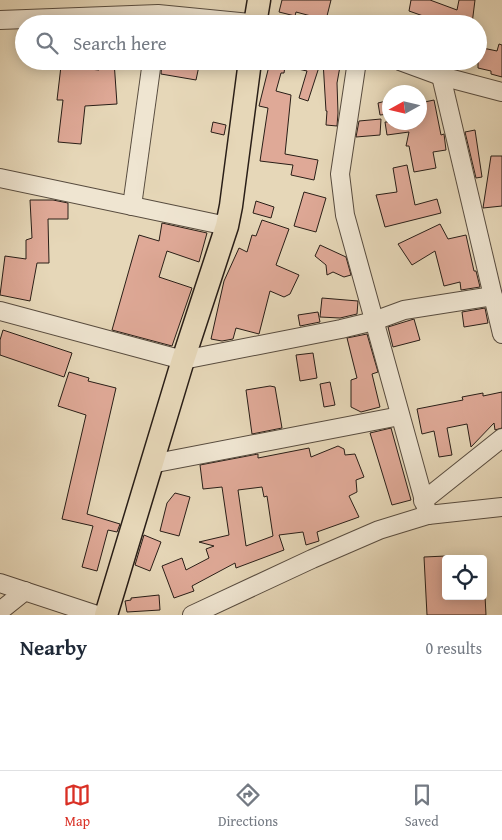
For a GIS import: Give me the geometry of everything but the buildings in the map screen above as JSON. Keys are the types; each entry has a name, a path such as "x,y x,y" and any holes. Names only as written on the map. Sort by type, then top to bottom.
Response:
{"main road":[{"path":"258,15 259,0"},
{"path":"106,615 183,360 227,226 249,70"}],"street":[{"path":"99,15 158,12 185,15"},
{"path":"0,20 15,19"},
{"path":"132,206 151,70"},
{"path":"356,70 340,174 345,215 425,508"},
{"path":"425,70 502,92"},
{"path":"441,76 502,334"},
{"path":"0,178 227,226"},
{"path":"0,311 183,360 374,321 404,310 493,296"},
{"path":"152,464 400,416"},
{"path":"192,615 361,537 400,522 425,508 502,438"},
{"path":"425,508 502,507"},
{"path":"0,583 97,615"},
{"path":"0,611 25,591"}]}
